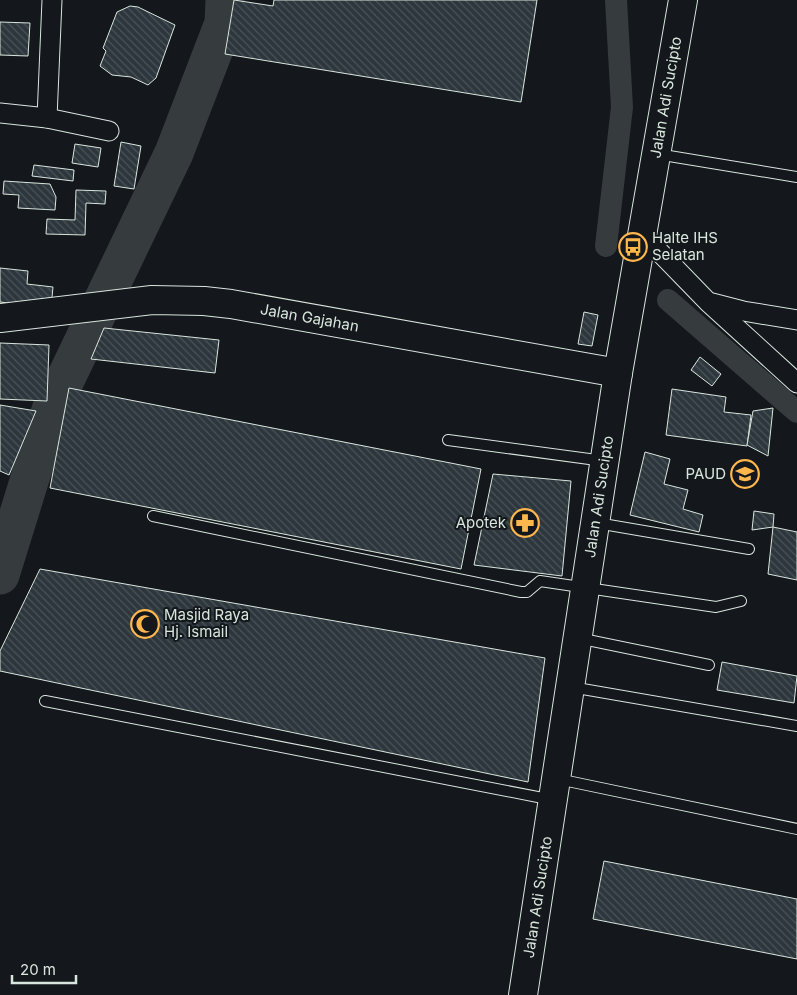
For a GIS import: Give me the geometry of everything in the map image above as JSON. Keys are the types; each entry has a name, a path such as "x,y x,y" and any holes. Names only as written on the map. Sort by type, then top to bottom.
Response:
{"main road":[{"name":"Jalan Adi Sucipto","path":"523,995 618,373 683,0"},
{"name":"Jalan Gajahan","path":"0,318 152,300 231,304 618,373"}],"street":[{"path":"47,118 52,0"},
{"path":"0,114 47,118 110,131"},
{"path":"643,235 708,302 797,383"},
{"path":"708,302 743,311 797,320"}],"lane":[{"path":"657,154 797,177"},
{"path":"448,440 605,461"},
{"path":"153,516 521,592 527,592 540,581 716,607 742,602"},
{"path":"596,523 750,549"},
{"path":"578,638 709,665"},
{"path":"571,687 797,726"},
{"path":"45,701 797,830"}],"building":[{"path":"234,0 273,6 274,0 537,0 521,102 225,54"},
{"path":"130,6 138,7 175,25 156,78 148,85 131,77 112,75 100,66 106,51 103,48 117,12"},
{"path":"0,22 30,23 28,56 0,55"},
{"path":"121,142 141,146 134,189 114,186"},
{"path":"75,144 101,148 98,167 72,163"},
{"path":"34,165 74,170 73,181 32,176"},
{"path":"4,181 50,184 56,197 55,210 18,208 19,195 3,194"},
{"path":"76,190 106,191 105,204 86,203 85,235 46,234 47,219 75,220"},
{"path":"0,268 28,271 27,284 53,287 51,308 0,302"},
{"path":"584,312 598,315 592,346 578,344"},
{"path":"104,328 219,340 215,373 91,359"},
{"path":"0,343 49,345 47,401 0,399"},
{"path":"700,357 721,374 712,386 691,370"},
{"path":"69,388 481,469 461,569 50,488"},
{"path":"672,389 726,397 724,412 751,415 747,446 666,435"},
{"path":"0,405 36,411 9,475 0,471"},
{"path":"773,408 768,456 747,445 753,411"},
{"path":"645,452 670,459 664,484 688,490 683,509 703,515 699,532 630,515"},
{"name":"Apotek","path":"493,474 571,481 562,576 474,565"},
{"path":"754,511 774,514 773,527 752,530"},
{"path":"773,527 797,532 797,580 768,574"},
{"path":"40,569 545,658 528,782 0,671 0,651"},
{"path":"722,662 797,676 794,703 717,690"},
{"path":"604,861 797,899 797,959 593,919"}],"waterway":[{"path":"0,575 52,407 174,153 224,23 225,0"},
{"path":"606,246 622,107 616,0"},
{"path":"668,300 797,412"}],"place":[{"name":"Halte IHS Selatan","path":"633,247"},
{"name":"PAUD","path":"745,474"},
{"name":"Apotek","path":"525,523"},
{"name":"Masjid Raya Hj. Ismail","path":"145,624"}]}
